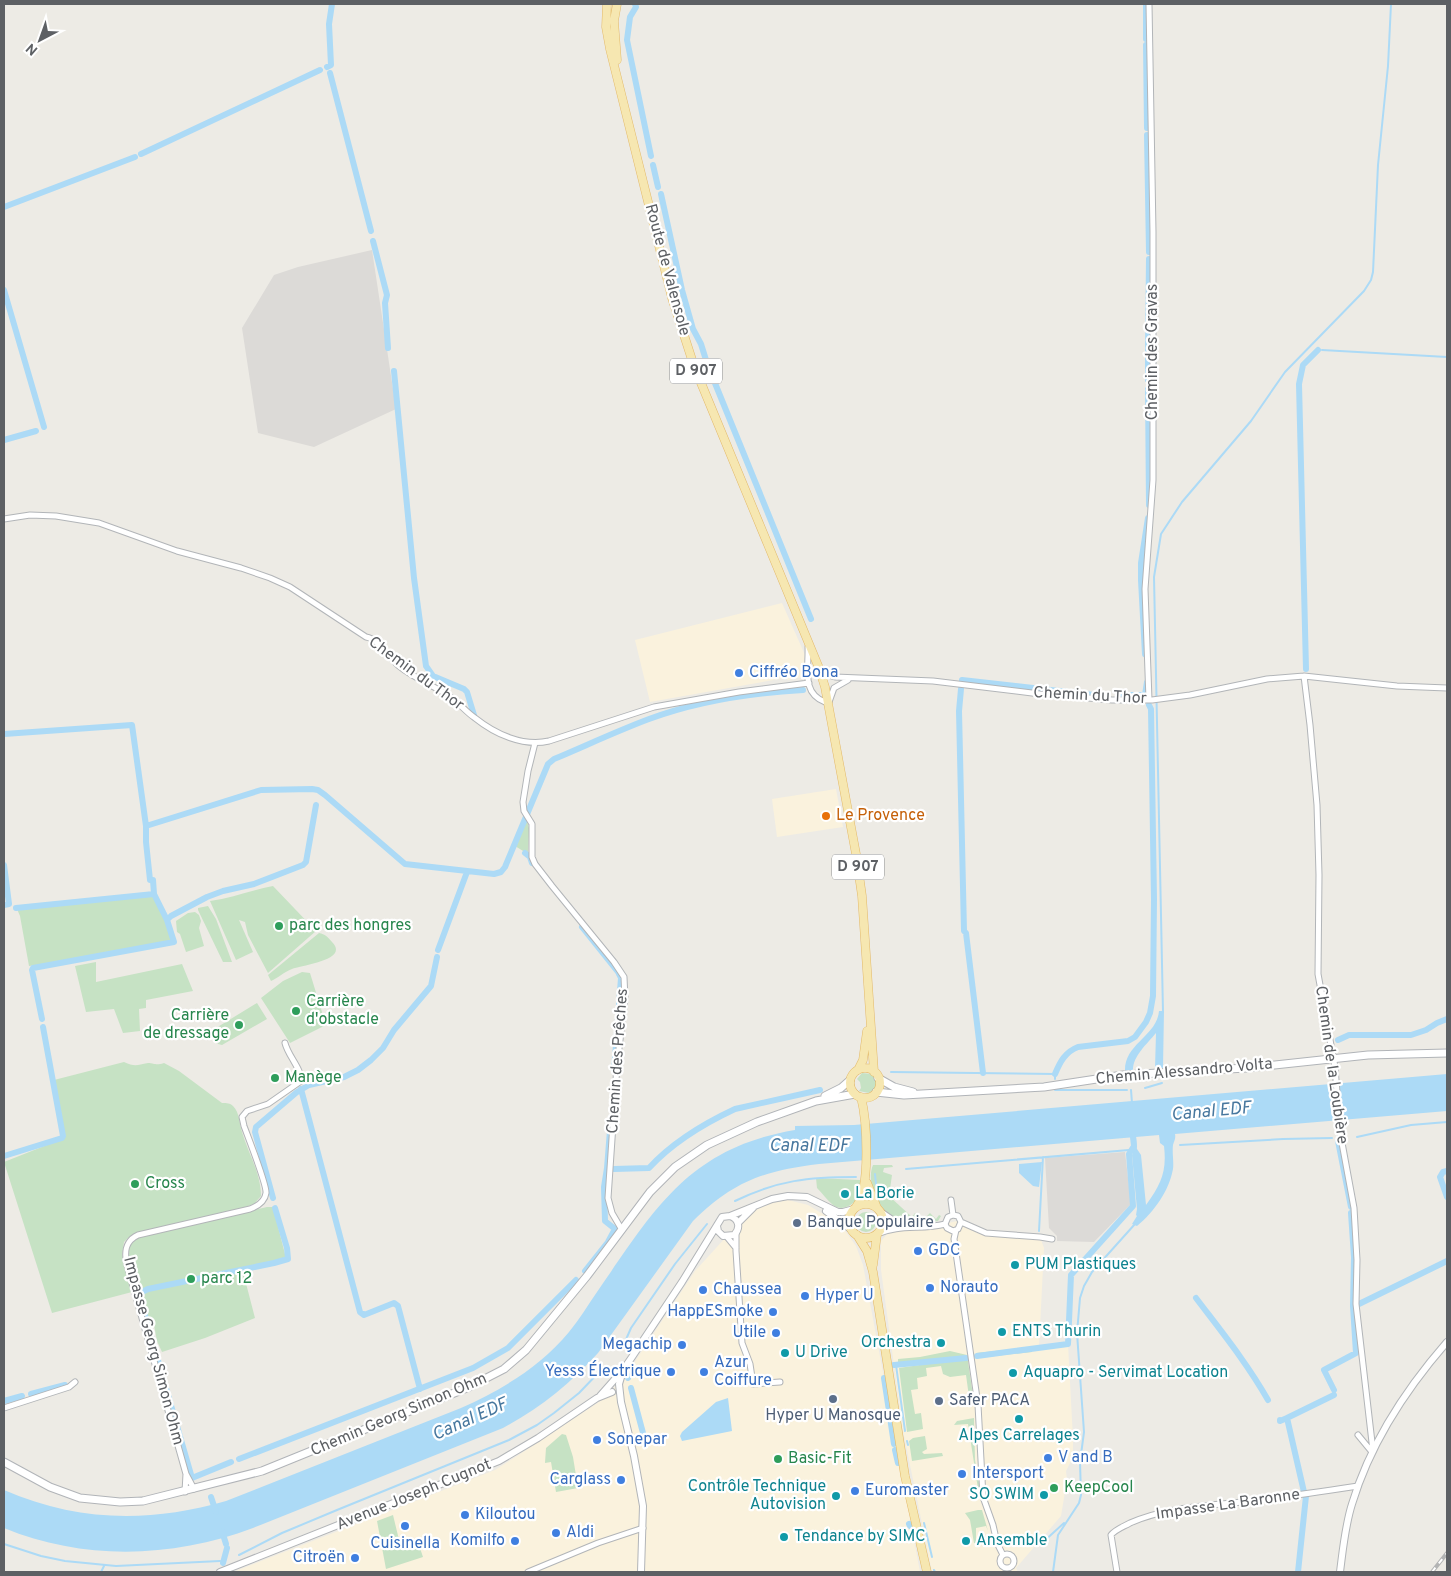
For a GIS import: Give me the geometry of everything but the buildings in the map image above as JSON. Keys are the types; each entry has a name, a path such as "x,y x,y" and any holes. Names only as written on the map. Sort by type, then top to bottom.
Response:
{"main road":[{"name":"Route de Valensole","path":"606,4 606,31 672,298 691,358 818,668 830,715 862,896 869,1005 876,1075"},
{"name":"Route de Valensole","path":"618,4 615,13 614,31 620,84"},
{"name":"Route de Valensole","path":"808,646 827,704"},
{"name":"Route de Valensole","path":"858,1070 863,1060 869,1005"},
{"name":"Chemin Alessandro Volta","path":"874,1094 900,1095 1044,1087 1123,1075 1246,1068 1368,1055 1447,1053"},
{"path":"865,1114 879,1085 876,1075 867,1069 858,1070 850,1080 851,1088 858,1095 865,1114 866,1178 862,1197 849,1219 854,1233 867,1251 873,1272 905,1476 926,1572"},
{"name":"Chemin Alessandro Volta","path":"876,1075 894,1087 921,1094"},
{"name":"Chemin Georg Simon Ohm","path":"5,1462 50,1487 70,1495 95,1500 135,1502 185,1492 274,1467 469,1387 498,1373 516,1360 587,1276 657,1184 675,1167 731,1133 816,1100 841,1088 850,1080"},
{"path":"858,1095 874,1094"},
{"name":"Chemin Georg Simon Ohm","path":"816,1100 858,1095"},
{"path":"866,1178 870,1194 883,1221 877,1234 873,1272"},
{"path":"855,1208 867,1204 878,1210"},
{"path":"854,1233 867,1238 877,1234"}],"street":[{"name":"Chemin des Gravas","path":"1149,4 1153,232 1153,480 1145,589 1151,700"},
{"name":"Chemin du Thor","path":"4,519 56,516 99,522 178,551 270,578 295,590 353,630 373,639 380,644 390,658 405,670 452,698 483,725 509,738 523,742 549,741 654,707 740,692 809,683"},
{"path":"808,646 809,683 815,697 827,704 834,688 851,678"},
{"name":"Chemin du Thor","path":"818,668 829,676 940,682 1093,699 1151,700 1211,692 1267,679 1304,676 1397,686 1447,688"},
{"name":"Chemin de la Loubière","path":"1304,676 1317,805 1319,875 1318,968 1335,1068 1340,1132 1354,1208 1357,1260 1356,1304 1373,1452"},
{"name":"Chemin des Prêches","path":"534,743 523,802 524,811 532,824 532,852 535,864 624,977 624,999 617,1065 608,1198 612,1213 622,1230"},
{"name":"Impasse Georg Simon Ohm","path":"194,1489 186,1474 127,1265 126,1247 130,1240 138,1236 250,1209 263,1201 266,1190 242,1118 247,1111 268,1104 301,1081 301,1075 285,1043"},
{"path":"641,1572 644,1506 621,1402 615,1388 623,1370 722,1217 730,1216 757,1204 781,1197 796,1196 811,1199 838,1212 855,1208"},
{"path":"796,1196 830,1213 854,1233"},
{"path":"951,1200 953,1215"},
{"path":"757,1204 738,1223 736,1233 742,1342 750,1362 754,1385 780,1382"},
{"path":"878,1210 893,1220 913,1226"},
{"path":"945,1224 946,1219 953,1215 958,1216 961,1222 986,1233 1052,1239"},
{"path":"730,1216 734,1217 738,1223"},
{"path":"961,1222 954,1238 978,1406 983,1497 997,1543 1003,1554"},
{"path":"877,1234 889,1229 913,1226 930,1227 945,1224"},
{"path":"945,1224 954,1238"},
{"path":"717,1226 736,1248"},
{"path":"1022,1228 1022,1235"},
{"path":"949,1230 956,1230"},
{"path":"708,1240 736,1233"},
{"path":"1340,1572 1347,1524 1358,1486 1373,1452 1396,1409 1447,1342"},
{"path":"4,1408 65,1388 75,1382"},
{"name":"Avenue Joseph Cugnot","path":"220,1572 230,1570 499,1461 615,1388"},
{"path":"1358,1435 1373,1452"},
{"name":"Impasse Georg Simon Ohm","path":"185,1492 186,1474"},
{"name":"Impasse La Baronne","path":"1117,1572 1111,1535 1116,1530 1140,1519 1171,1510 1254,1501 1358,1486"},
{"path":"528,1572 603,1541 643,1528"},
{"path":"1003,1554 1009,1554 1014,1558 1014,1563 1010,1570 1001,1565 1000,1559 1003,1554"}],"shaded area":[{"path":"372,250 396,409 314,447 258,433 242,328 274,275 298,267"},
{"path":"782,603 805,655 807,673 802,677 788,680 785,678 650,702 635,640"},
{"path":"836,789 843,827 777,837 772,799"},
{"path":"1125,1152 1131,1204 1094,1242 1057,1241 1057,1236 1049,1228 1045,1158"},
{"path":"788,1200 808,1205 841,1225 856,1246 863,1265 920,1572 233,1572 495,1470 605,1398 628,1372 695,1271 747,1214 771,1203"},
{"path":"961,1220 986,1233 1040,1237 1044,1248 1039,1347 1068,1344 1073,1457 1066,1471 1067,1480 1061,1516 1016,1568 1018,1572 932,1572 903,1431 881,1270 881,1241 888,1233 895,1231 936,1226"}],"green space":[{"path":"526,818 529,828 528,854 515,846"},
{"name":"parc des hongres","path":"273,886 316,931 268,973 248,935 245,922 239,920 253,952 236,960 210,901"},
{"path":"153,895 165,919 172,942 75,960 29,966 17,909"},
{"path":"208,906 216,919 232,962 223,962 198,910 198,908"},
{"path":"195,912 199,915 201,921 199,928 204,946 186,952 180,934 177,932 176,921 188,913"},
{"path":"319,933 326,936 332,942 336,948 335,953 322,961 289,970 271,981 268,975"},
{"path":"96,962 96,982 182,964 193,991 146,1000 146,1008 139,1009 140,1031 123,1033 114,1009 86,1012 75,966"},
{"name":"Carrière d'obstacle","path":"302,972 310,973 326,1025 290,1043 261,998 283,981"},
{"name":"Carrière de dressage","path":"257,1003 267,1019 222,1045 218,1044 211,1031"},
{"name":"Cross","path":"124,1062 131,1065 164,1063 179,1071 222,1103 231,1104 238,1115 241,1129 257,1171 261,1196 254,1204 245,1207 128,1238 124,1242 122,1255 132,1292 52,1313 4,1162 62,1139 54,1080"},
{"path":"862,1073 872,1074 876,1080 877,1087 869,1093 859,1091 861,1088 860,1082 857,1079"},
{"path":"873,1165 892,1165 893,1167 884,1168 883,1172 892,1175 889,1196 912,1217 915,1213 924,1219 930,1213 936,1219 939,1215 941,1216 938,1221 932,1222 907,1217 899,1219 887,1212 874,1193 871,1178"},
{"path":"816,1178 860,1180 859,1196 849,1206 837,1207 817,1188"},
{"name":"parc 12","path":"273,1207 286,1258 242,1268 255,1318 205,1338 162,1352 157,1341 154,1325 149,1322 138,1300 134,1282 138,1281 137,1277 132,1275 128,1259 130,1245 138,1237"},
{"path":"866,1212 873,1215 876,1222 873,1229 866,1232 859,1229 856,1222 859,1215"},
{"path":"1032,1347 1032,1352 976,1358 976,1353"},
{"path":"950,1351 967,1355 974,1402 970,1404 966,1375 950,1377 943,1374 941,1366 926,1368 927,1376 917,1378 918,1389 911,1390 915,1414 921,1413 923,1429 907,1432 899,1368 933,1363 933,1361 898,1364 898,1359"},
{"path":"974,1418 975,1460 980,1489 978,1489 968,1424 954,1425 957,1421"},
{"path":"562,1434 566,1435 573,1457 578,1488 556,1492 551,1462 545,1463 546,1448"},
{"path":"925,1436 927,1449 922,1452 924,1454 942,1453 943,1456 912,1461 909,1441 913,1438"},
{"path":"982,1510 988,1531 986,1526 976,1528 976,1543 974,1543 970,1520 965,1513"},
{"path":"393,1515 401,1548 419,1545 423,1557 386,1569 377,1521"}],"water":[{"path":"1159,1011 1164,1011 1163,1068 1155,1068 1156,1033 1138,1055 1133,1070 1125,1071 1126,1062 1130,1054 1153,1027"},
{"name":"Canal EDF","path":"1447,1074 1447,1111 1175,1134 1173,1169 1168,1185 1155,1208 1137,1226 1132,1224 1137,1216 1137,1209 1132,1155 1134,1149 1137,1149 1141,1155 1146,1205 1156,1191 1164,1171 1164,1146 1160,1143 1159,1135 819,1164 781,1170 765,1175 736,1187 708,1207 693,1221 598,1353 554,1395 503,1428 253,1528 223,1538 192,1545 128,1552 97,1550 65,1546 34,1539 4,1528 4,1490 32,1501 59,1508 114,1516 141,1516 197,1508 226,1501 477,1401 520,1376 558,1345 576,1323 656,1209 677,1187 700,1168 727,1151 758,1139 795,1130 795,1126 854,1125"},
{"path":"1042,1162 1039,1187 1033,1186 1019,1173 1019,1164"},
{"path":"728,1398 732,1431 682,1441 680,1436 682,1432 716,1402"}],"waterway":[{"path":"327,67 331,65 329,24 332,4"},
{"path":"635,4 636,7 630,17 627,40 651,156"},
{"path":"1146,4 1146,39"},
{"path":"1163,1012 1154,577 1161,534 1182,502 1251,421 1285,372 1364,291 1371,280 1391,4"},
{"path":"1146,45 1147,128"},
{"path":"141,154 320,70"},
{"path":"330,73 371,231"},
{"path":"1147,135 1149,252"},
{"path":"4,207 135,157"},
{"path":"653,165 658,187"},
{"path":"661,194 682,290 693,329 701,344 706,360"},
{"path":"373,241 387,295 385,303 388,348"},
{"path":"1148,350 1149,259"},
{"path":"4,290 44,427"},
{"path":"1306,669 1299,384 1303,365 1318,350"},
{"path":"1322,350 1447,357"},
{"path":"1148,359 1148,380"},
{"path":"708,366 811,619"},
{"path":"394,371 414,578 426,666 433,676 467,692 474,715"},
{"path":"1148,389 1149,505"},
{"path":"4,440 36,431"},
{"path":"1145,654 1141,563 1148,518"},
{"path":"962,680 1094,695"},
{"path":"1145,695 1147,682"},
{"path":"961,689 959,711 964,931 966,933 983,1073"},
{"path":"146,826 261,790 312,789 318,790 325,795 405,864 494,874 501,872 505,867 548,764 554,759 637,724 686,707 763,693 803,690"},
{"path":"1119,695 1145,695"},
{"path":"1055,1074 1064,1058 1078,1047 1128,1041 1135,1037 1150,1013 1153,996 1154,899 1151,709 1149,705"},
{"path":"4,734 132,725 146,826 150,880 153,880 154,894 16,908"},
{"path":"42,1019 33,968 174,942 167,920 171,916 207,897 223,891 254,884 303,865 306,862 316,805"},
{"path":"525,853 530,857 532,863"},
{"path":"4,865 9,904 4,905"},
{"path":"438,950 467,872"},
{"path":"154,894 167,920"},
{"path":"582,927 621,978 614,1071"},
{"path":"273,1198 255,1132 256,1127 297,1092 309,1085 344,1077 358,1070 371,1060 383,1048 394,1030 431,986 437,957"},
{"path":"1338,1040 1349,1035 1411,1035 1426,1030 1447,1019"},
{"path":"4,1156 62,1138 63,1136 43,1027"},
{"path":"891,1072 1055,1074 1055,1079"},
{"path":"1145,1088 1162,1083"},
{"path":"301,1089 360,1312 364,1315 394,1303 398,1306 420,1389"},
{"path":"614,1169 649,1168 689,1135 735,1109 820,1090"},
{"path":"1055,1090 1127,1090"},
{"path":"1131,1090 1132,1103"},
{"path":"607,1168 611,1118"},
{"path":"1357,1137 1411,1125 1447,1122"},
{"path":"1135,1135 1136,1150"},
{"path":"977,1356 1068,1344 1071,1275 1133,1206 1129,1154 1134,1146 1133,1137"},
{"path":"1180,1145 1332,1138"},
{"path":"1338,1141 1351,1207"},
{"path":"906,1169 1129,1150"},
{"path":"1039,1231 1043,1157"},
{"path":"585,1271 608,1242 615,1229 605,1221 604,1187 607,1168"},
{"path":"1447,1171 1443,1172 1440,1177 1447,1197"},
{"path":"875,1174 876,1184"},
{"path":"735,1201 765,1188 794,1181 856,1177"},
{"path":"231,1462 192,1478 140,1293 148,1289 288,1259 287,1248 275,1208"},
{"path":"1334,1390 1324,1370 1356,1353 1351,1213"},
{"path":"624,1344 631,1328 675,1264 707,1224"},
{"path":"1053,1572 1058,1535 1079,1503 1081,1495 1080,1462 1084,1432 1077,1333 1080,1298 1092,1272 1135,1224"},
{"path":"1359,1304 1447,1261"},
{"path":"239,1459 473,1368 508,1348 576,1280"},
{"path":"1196,1298 1243,1360 1268,1400"},
{"path":"894,1365 966,1358"},
{"path":"896,1365 905,1431"},
{"path":"239,1555 282,1533 509,1440 537,1425 554,1413 579,1393 603,1368"},
{"path":"884,1378 894,1444"},
{"path":"31,1394 65,1385"},
{"path":"631,1388 643,1433"},
{"path":"1287,1418 1334,1395"},
{"path":"4,1401 22,1396"},
{"path":"1280,1420 1287,1418 1304,1492"},
{"path":"907,1441 908,1445"},
{"path":"895,1450 898,1463"},
{"path":"1298,1572 1306,1496"},
{"path":"211,1497 216,1512"},
{"path":"924,1523 932,1557"},
{"path":"1042,1543 1064,1523"},
{"path":"222,1531 226,1544"},
{"path":"4,1544 41,1556 65,1561 116,1566 220,1561"},
{"path":"223,1563 227,1548"},
{"path":"101,1572 104,1566"}],"railway":[{"path":"1432,1572 1447,1553"}],"place":[{"name":"Ciffréo Bona","path":"739,673"},
{"name":"Le Provence","path":"826,816"},
{"name":"parc des hongres","path":"279,926"},
{"name":"Carrière d'obstacle","path":"296,1011"},
{"name":"Carrière de dressage","path":"239,1025"},
{"name":"Manège","path":"275,1078"},
{"name":"Cross","path":"135,1184"},
{"name":"La Borie","path":"845,1194"},
{"name":"Banque Populaire","path":"797,1223"},
{"name":"GDC","path":"918,1251"},
{"name":"PUM Plastiques","path":"1015,1265"},
{"name":"parc 12","path":"191,1279"},
{"name":"Norauto","path":"930,1288"},
{"name":"Chaussea","path":"703,1290"},
{"name":"Hyper U","path":"805,1296"},
{"name":"HappESmoke","path":"773,1312"},
{"name":"ENTS Thurin","path":"1002,1332"},
{"name":"Utile","path":"776,1333"},
{"name":"Orchestra","path":"941,1343"},
{"name":"Megachip","path":"682,1345"},
{"name":"U Drive","path":"785,1353"},
{"name":"Yesss Électrique","path":"671,1372"},
{"name":"Azur Coiffure","path":"704,1372"},
{"name":"Aquapro - Servimat Location","path":"1013,1373"},
{"name":"Hyper U Manosque","path":"833,1399"},
{"name":"Safer PACA","path":"939,1401"},
{"name":"Alpes Carrelages","path":"1019,1419"},
{"name":"Sonepar","path":"597,1440"},
{"name":"V and B","path":"1048,1458"},
{"name":"Basic-Fit","path":"778,1459"},
{"name":"Intersport","path":"962,1474"},
{"name":"Carglass","path":"621,1480"},
{"name":"KeepCool","path":"1054,1488"},
{"name":"Euromaster","path":"855,1491"},
{"name":"SO SWIM","path":"1044,1495"},
{"name":"Contrôle Technique Autovision","path":"836,1496"},
{"name":"Kiloutou","path":"465,1515"},
{"name":"Cuisinella","path":"405,1526"},
{"name":"Aldi","path":"556,1533"},
{"name":"Tendance by SIMC","path":"784,1537"},
{"name":"Komilfo","path":"515,1541"},
{"name":"Ansemble","path":"966,1541"},
{"name":"Citroën","path":"355,1558"}]}
